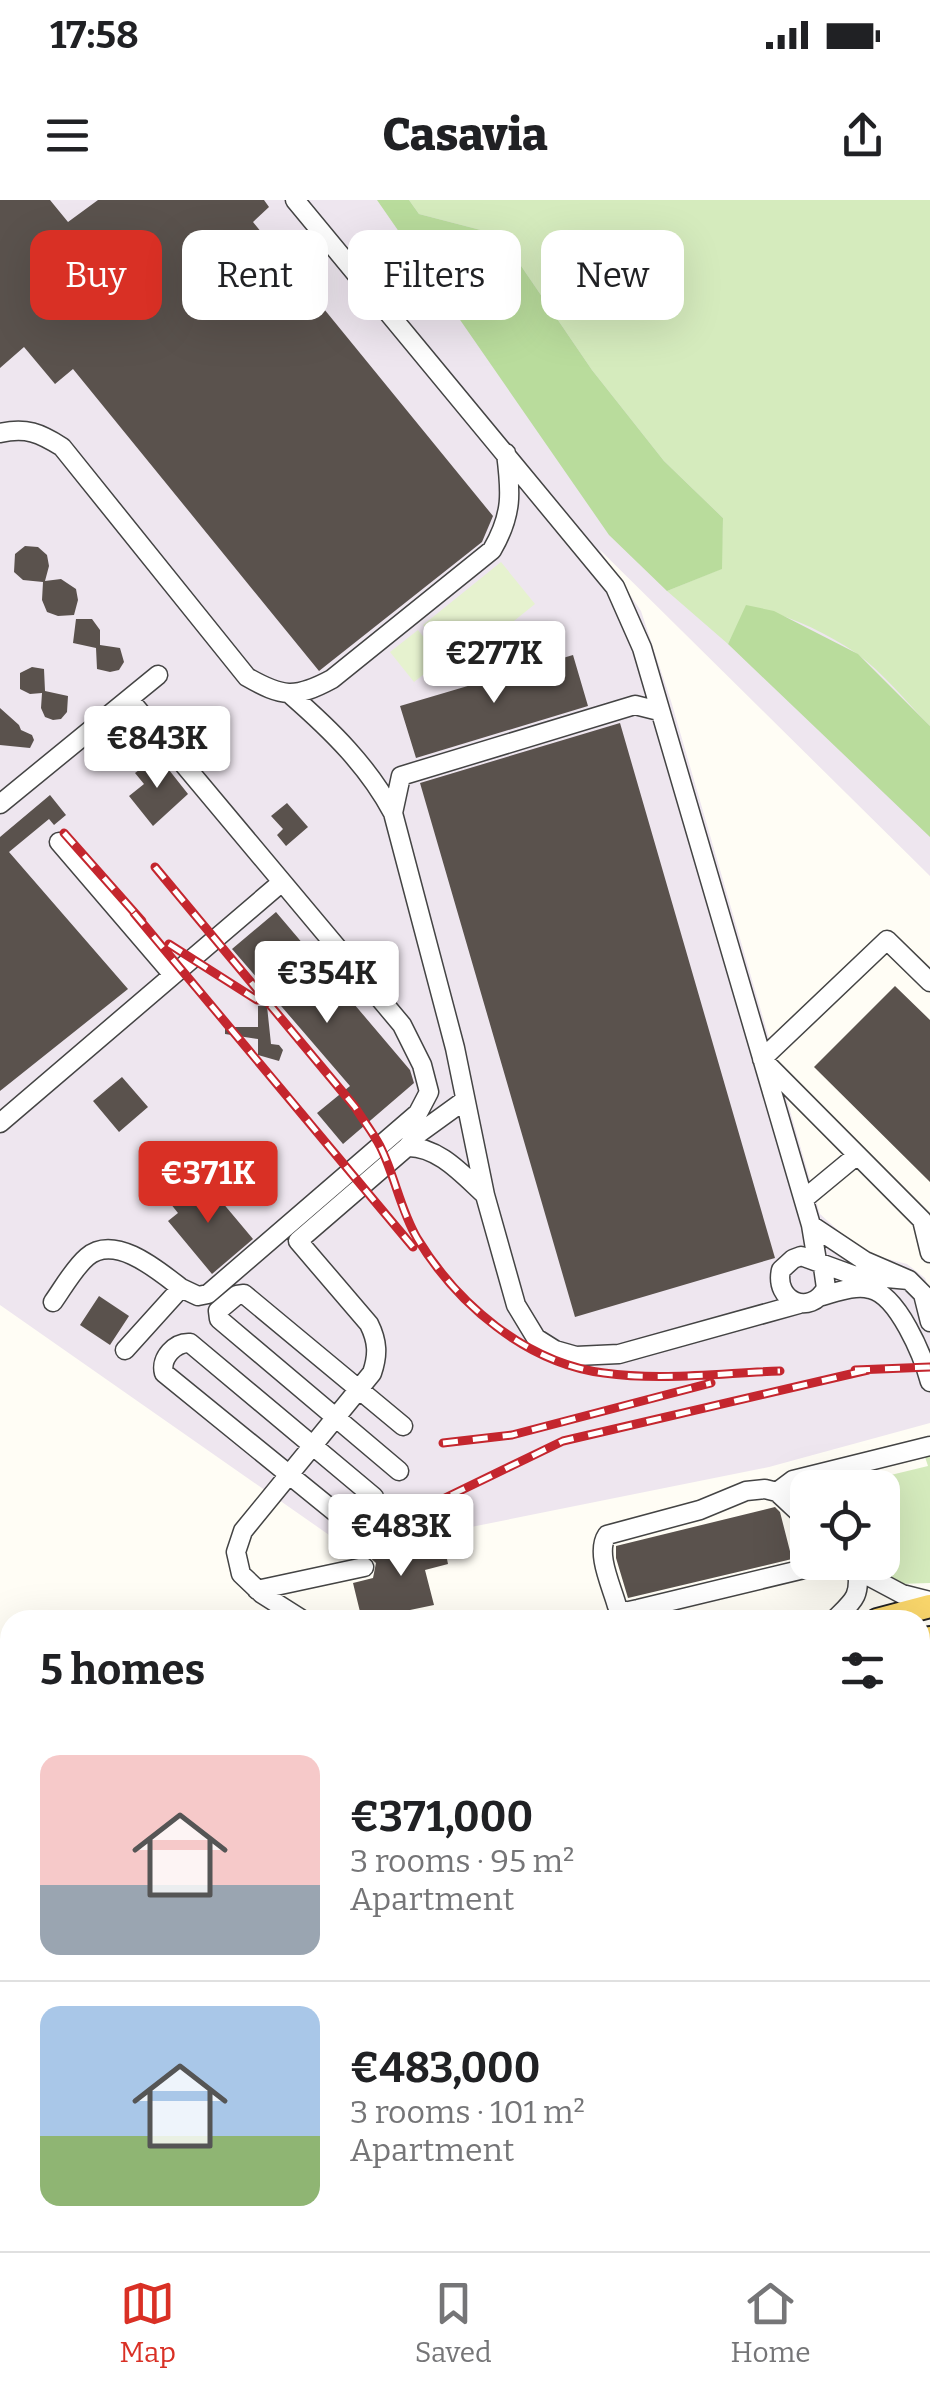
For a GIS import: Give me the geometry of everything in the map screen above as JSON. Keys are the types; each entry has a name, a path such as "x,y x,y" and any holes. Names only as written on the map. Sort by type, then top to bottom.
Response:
{"street":[{"path":"295,200 615,586 642,648 804,1199 827,1280 822,1296"},
{"path":"0,432 20,428 39,432 62,447 247,677 272,691 291,694 310,691 332,679 492,550 503,530 511,497 506,452"},
{"path":"0,804 158,675"},
{"path":"291,694 324,723 375,780 394,812 485,1195 516,1305 536,1338 555,1350 576,1356 619,1354 816,1301 822,1296 871,1289 886,1296 902,1316 928,1375"},
{"path":"53,1302 87,1257 113,1250 136,1257 198,1296 208,1294 418,1113 429,1092 422,1066 402,1025 129,699"},
{"path":"394,812 401,776 635,705 659,712"},
{"path":"59,842 173,975"},
{"path":"0,1123 282,882"},
{"path":"762,1059 887,940 930,982"},
{"path":"762,1059 922,1220 930,1253"},
{"path":"288,1610 241,1574 238,1541 372,1374 376,1361 376,1337 369,1324 298,1242 418,1134 465,1100"},
{"path":"407,1147 419,1147 438,1156 485,1195"},
{"path":"804,1199 856,1156"},
{"path":"811,1225 864,1260 909,1280 924,1294 930,1322"},
{"path":"799,1304 782,1292 781,1270 801,1256 854,1275 909,1280"},
{"path":"125,1350 181,1288"},
{"path":"398,1470 219,1318 218,1311 244,1294 403,1426"},
{"path":"928,1375 930,1331"},
{"path":"351,1526 164,1373 162,1362 166,1356 180,1344 190,1343 374,1497"},
{"path":"777,1492 793,1480 930,1446"},
{"path":"622,1610 603,1554 607,1534 700,1510 746,1492 777,1492 790,1504"},
{"path":"257,1590 364,1567"},
{"path":"638,1610 790,1572"},
{"path":"842,1610 860,1589 857,1580"},
{"path":"878,1580 930,1603"}],"shaded area":[{"path":"0,200 930,200 930,876 599,549 641,611 671,701 820,1214 851,1242 880,1257 907,1264 925,1278 930,1292 930,1423 769,1467 352,1551 0,1305"}],"green space":[{"path":"377,200 409,200 419,214 481,230 398,230"},
{"path":"409,200 930,200 930,726 866,661 817,630 747,606 728,644 667,591 721,569 723,518 664,461 558,320 684,320 684,230 541,230 541,295 521,266 521,230 481,230 419,214"},
{"path":"521,266 541,295 541,320 558,320 664,461 723,518 722,569 667,591 609,535 460,320 521,320"},
{"path":"501,562 535,604 457,667 423,625"},
{"path":"746,605 774,611 858,654 930,726 930,837 728,644"},
{"path":"418,630 442,660 414,682 390,652"},
{"path":"930,1456 930,1583 898,1584 892,1580 900,1580 900,1473 928,1466 925,1457"}],"building":[{"path":"0,200 50,200 68,222 98,200 264,200 269,207 253,222 260,230 182,230 182,320 328,320 328,314 493,516 482,542 319,671 73,369 55,384 24,347 0,368"},
{"path":"25,546 38,547 47,555 45,581 61,579 76,589 74,615 47,612 42,600 43,582 23,580 14,572 15,554"},
{"path":"76,619 92,619 100,630 100,645 120,648 124,662 119,670 97,669 96,648 73,643"},
{"path":"573,655 588,706 416,758 400,706"},
{"path":"32,667 44,669 45,691 68,696 67,712 61,719 45,717 42,693 30,694 20,689 20,673"},
{"path":"0,708 21,730 32,735 30,748 0,745"},
{"path":"620,723 775,1258 575,1317 420,783"},
{"path":"158,756 188,794 153,826 129,796 144,784 135,773"},
{"path":"50,795 66,815 54,825 49,819 9,852 128,989 0,1091 0,837"},
{"path":"287,803 308,827 286,846 277,835 283,829 271,816"},
{"path":"276,912 410,1070 414,1083 343,1144 317,1113 350,1086 232,949"},
{"path":"895,986 930,1020 930,1182 814,1067"},
{"path":"258,1006 267,1006 271,1044 283,1050 279,1061 258,1055 258,1039 225,1034 225,1027 258,1027"},
{"path":"122,1077 148,1107 119,1132 93,1101"},
{"path":"201,1177 253,1239 212,1274 168,1221 178,1213 170,1203"},
{"path":"99,1296 129,1316 110,1345 80,1325"},
{"path":"775,1507 780,1512 790,1559 628,1598 616,1546"},
{"path":"452,1535 455,1547 445,1549 448,1564 425,1570 434,1605 410,1610 360,1610 353,1583 373,1578 376,1563 367,1555"}],"railway":[{"path":"64,833 142,921"},
{"path":"155,867 355,1107 380,1146 417,1238 452,1286 496,1326 548,1357 604,1373 669,1376 780,1371"},
{"path":"134,913 413,1247"},
{"path":"169,944 257,1000"},
{"path":"855,1370 930,1367"},
{"path":"395,1516 443,1499 563,1441 868,1370"},
{"path":"443,1443 512,1435 711,1383"}]}
